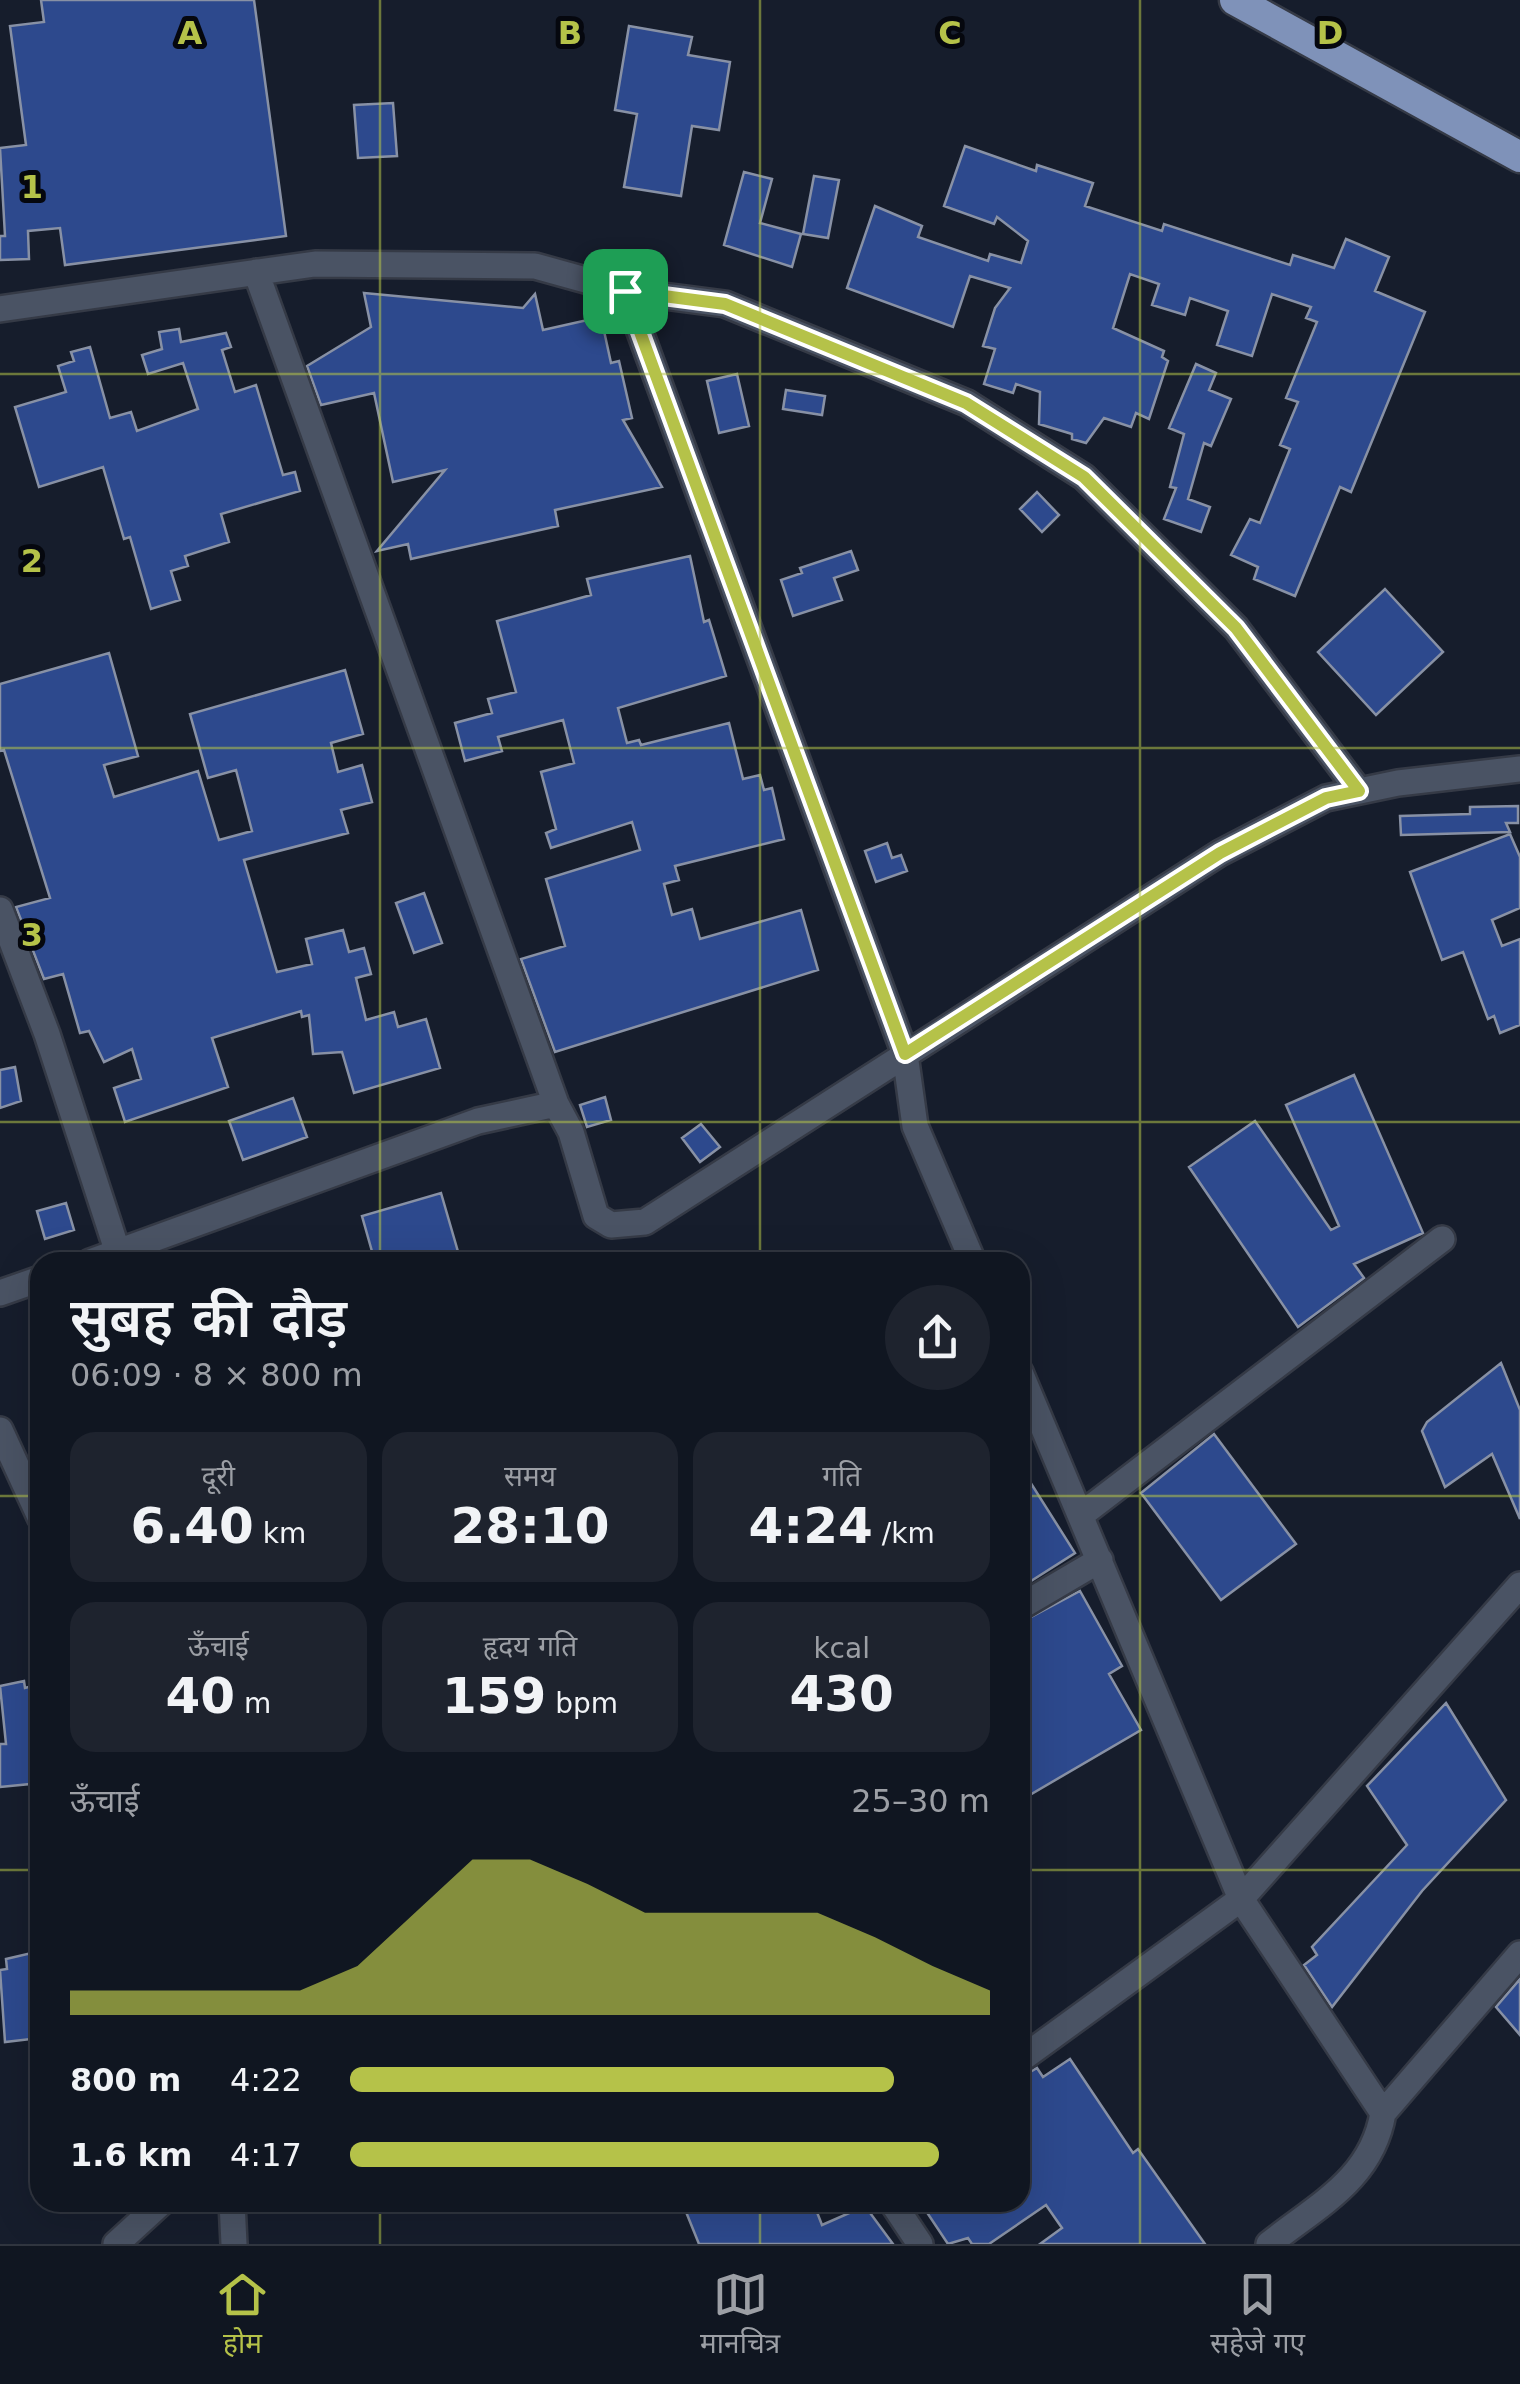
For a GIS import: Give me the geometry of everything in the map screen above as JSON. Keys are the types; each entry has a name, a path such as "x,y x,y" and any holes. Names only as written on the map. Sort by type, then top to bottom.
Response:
{"main road":[{"path":"1235,0 1520,157"}],"street":[{"path":"0,309 314,264 535,266 625,291 725,304 966,403 1084,477 1236,628 1359,791"},
{"path":"256,272 556,1104 572,1132 596,1216 611,1225 645,1222 1220,853 1326,798 1520,769"},
{"path":"625,291 905,1054 915,1126 969,1252"},
{"path":"0,910 47,1034 118,1252"},
{"path":"121,1252 478,1121 556,1104"},
{"path":"1081,1515 1442,1239"},
{"path":"0,1293 30,1282"},
{"path":"1030,1395 1241,1899 1383,2112"},
{"path":"0,1430 30,1495"},
{"path":"1030,1601 1100,1560"},
{"path":"1030,2053 1241,1899 1520,1585"},
{"path":"1269,2244 1364,2167 1378,2142 1383,2112 1520,1954"},
{"path":"116,2244 151,2212"},
{"path":"232,2212 234,2244"},
{"path":"899,2212 920,2244"}],"building":[{"path":"41,0 254,0 286,236 65,265 60,228 28,231 29,259 0,260 0,236 5,236 0,148 26,145 10,26 44,22"},
{"path":"629,26 692,37 688,55 730,62 719,130 692,126 681,196 624,187 637,114 615,110"},
{"path":"393,103 397,156 358,158 354,105"},
{"path":"965,146 1036,171 1037,165 1093,183 1085,206 1162,231 1164,224 1290,265 1293,255 1334,268 1346,239 1389,257 1375,291 1425,312 1351,492 1340,487 1295,596 1254,579 1258,567 1231,555 1250,519 1260,523 1290,449 1280,445 1298,402 1286,398 1317,322 1306,318 1311,307 1272,294 1252,356 1217,345 1228,311 1190,298 1185,315 1152,305 1159,284 1130,274 1113,328 1164,351 1162,357 1168,361 1149,419 1136,413 1131,427 1104,418 1086,443 1072,439 1072,434 1039,424 1040,392 1016,384 1013,393 984,384 995,349 983,346 995,308 1010,288 970,276 953,327 847,288 875,206 922,226 918,237 988,261 990,254 1021,263 1028,241 997,217 994,224 944,206"},
{"path":"744,172 772,179 760,223 801,234 792,267 724,245"},
{"path":"814,176 839,180 828,238 803,234"},
{"path":"364,293 523,308 535,294 543,330 601,317 611,363 619,361 632,418 623,420 662,487 555,510 558,526 411,559 408,544 377,551 445,470 393,482 374,393 321,405 307,366 371,327"},
{"path":"179,329 181,342 226,333 231,347 222,350 235,392 256,385 283,475 295,472 300,491 221,514 229,542 185,556 188,566 171,571 180,600 151,609 130,537 124,539 103,467 39,487 15,407 66,392 58,366 74,361 71,352 90,347 110,418 131,412 137,431 198,409 183,363 148,374 142,355 162,349 159,332"},
{"path":"1196,364 1216,373 1209,390 1231,399 1211,446 1204,443 1188,499 1210,507 1201,532 1164,519 1176,488 1170,487 1184,434 1169,428"},
{"path":"737,374 749,426 719,433 707,381"},
{"path":"786,390 825,396 822,415 783,409"},
{"path":"1037,492 1059,515 1042,532 1020,509"},
{"path":"851,551 858,570 834,578 842,600 793,616 781,580 802,573 800,568"},
{"path":"690,556 704,622 709,620 726,676 618,708 627,743 639,740 641,745 729,723 743,779 760,775 764,790 772,788 784,839 675,866 679,880 664,884 672,915 692,909 700,939 801,910 818,970 555,1052 521,959 565,946 546,879 640,850 632,822 551,848 546,833 556,829 541,772 574,763 563,720 498,737 502,751 465,761 455,723 492,713 488,699 516,692 497,621 591,595 587,579"},
{"path":"1385,589 1443,652 1376,715 1318,652"},
{"path":"109,653 138,756 104,765 114,797 198,771 219,840 252,831 236,770 208,778 190,714 345,670 363,734 331,743 338,772 362,765 372,802 341,810 348,833 244,860 277,972 312,964 306,939 343,930 349,952 364,948 371,974 356,978 366,1020 394,1012 398,1027 426,1019 440,1068 354,1093 342,1052 313,1054 309,1015 302,1017 301,1011 212,1038 228,1087 125,1122 114,1088 141,1079 132,1049 104,1062 89,1031 80,1033 63,974 44,979 16,907 50,898 4,750 0,751 0,684"},
{"path":"1518,806 1518,823 1506,823 1510,832 1401,835 1400,816 1470,814 1470,807"},
{"path":"1510,834 1520,857 1520,908 1492,920 1502,946 1520,939 1520,1025 1500,1033 1494,1016 1488,1019 1463,952 1442,960 1410,872"},
{"path":"887,843 892,858 901,855 907,871 876,882 865,851"},
{"path":"424,893 442,943 414,953 396,903"},
{"path":"15,1067 21,1101 0,1108 0,1070"},
{"path":"1354,1075 1423,1233 1354,1264 1364,1278 1298,1327 1189,1167 1255,1121 1331,1230 1339,1226 1286,1105"},
{"path":"605,1097 611,1120 587,1127 580,1105"},
{"path":"293,1098 307,1137 243,1160 229,1121"},
{"path":"701,1124 720,1147 700,1162 682,1138"},
{"path":"441,1193 458,1252 372,1252 362,1216"},
{"path":"66,1203 74,1230 45,1239 37,1211"},
{"path":"1501,1363 1520,1410 1520,1519 1492,1454 1445,1487 1422,1431 1427,1422"},
{"path":"1214,1434 1296,1544 1221,1600 1141,1493"},
{"path":"1030,1482 1075,1553 1030,1582"},
{"path":"1080,1591 1122,1666 1109,1674 1141,1730 1030,1795 1030,1618"},
{"path":"24,1681 25,1688 30,1687 30,1784 0,1787 0,1744 6,1744 0,1686"},
{"path":"1446,1703 1506,1800 1422,1891 1332,2007 1304,1965 1317,1955 1312,1947 1407,1845 1367,1786"},
{"path":"30,1953 30,2039 5,2042 0,1970 7,1969 6,1959"},
{"path":"1520,1979 1520,2035 1496,2007"},
{"path":"1070,2059 1133,2153 1138,2149 1205,2244 1040,2244 1062,2228 1046,2205 989,2244 972,2244 968,2238 948,2244 927,2212 1030,2212 1030,2072 1037,2068 1043,2077"},
{"path":"686,2212 817,2212 822,2225 851,2212 869,2212 893,2244 699,2244"}],"route":[{"path":"625,291 725,304 966,403 1084,477 1236,628 1359,791 1326,798 1220,853 905,1054 625,291"}]}
